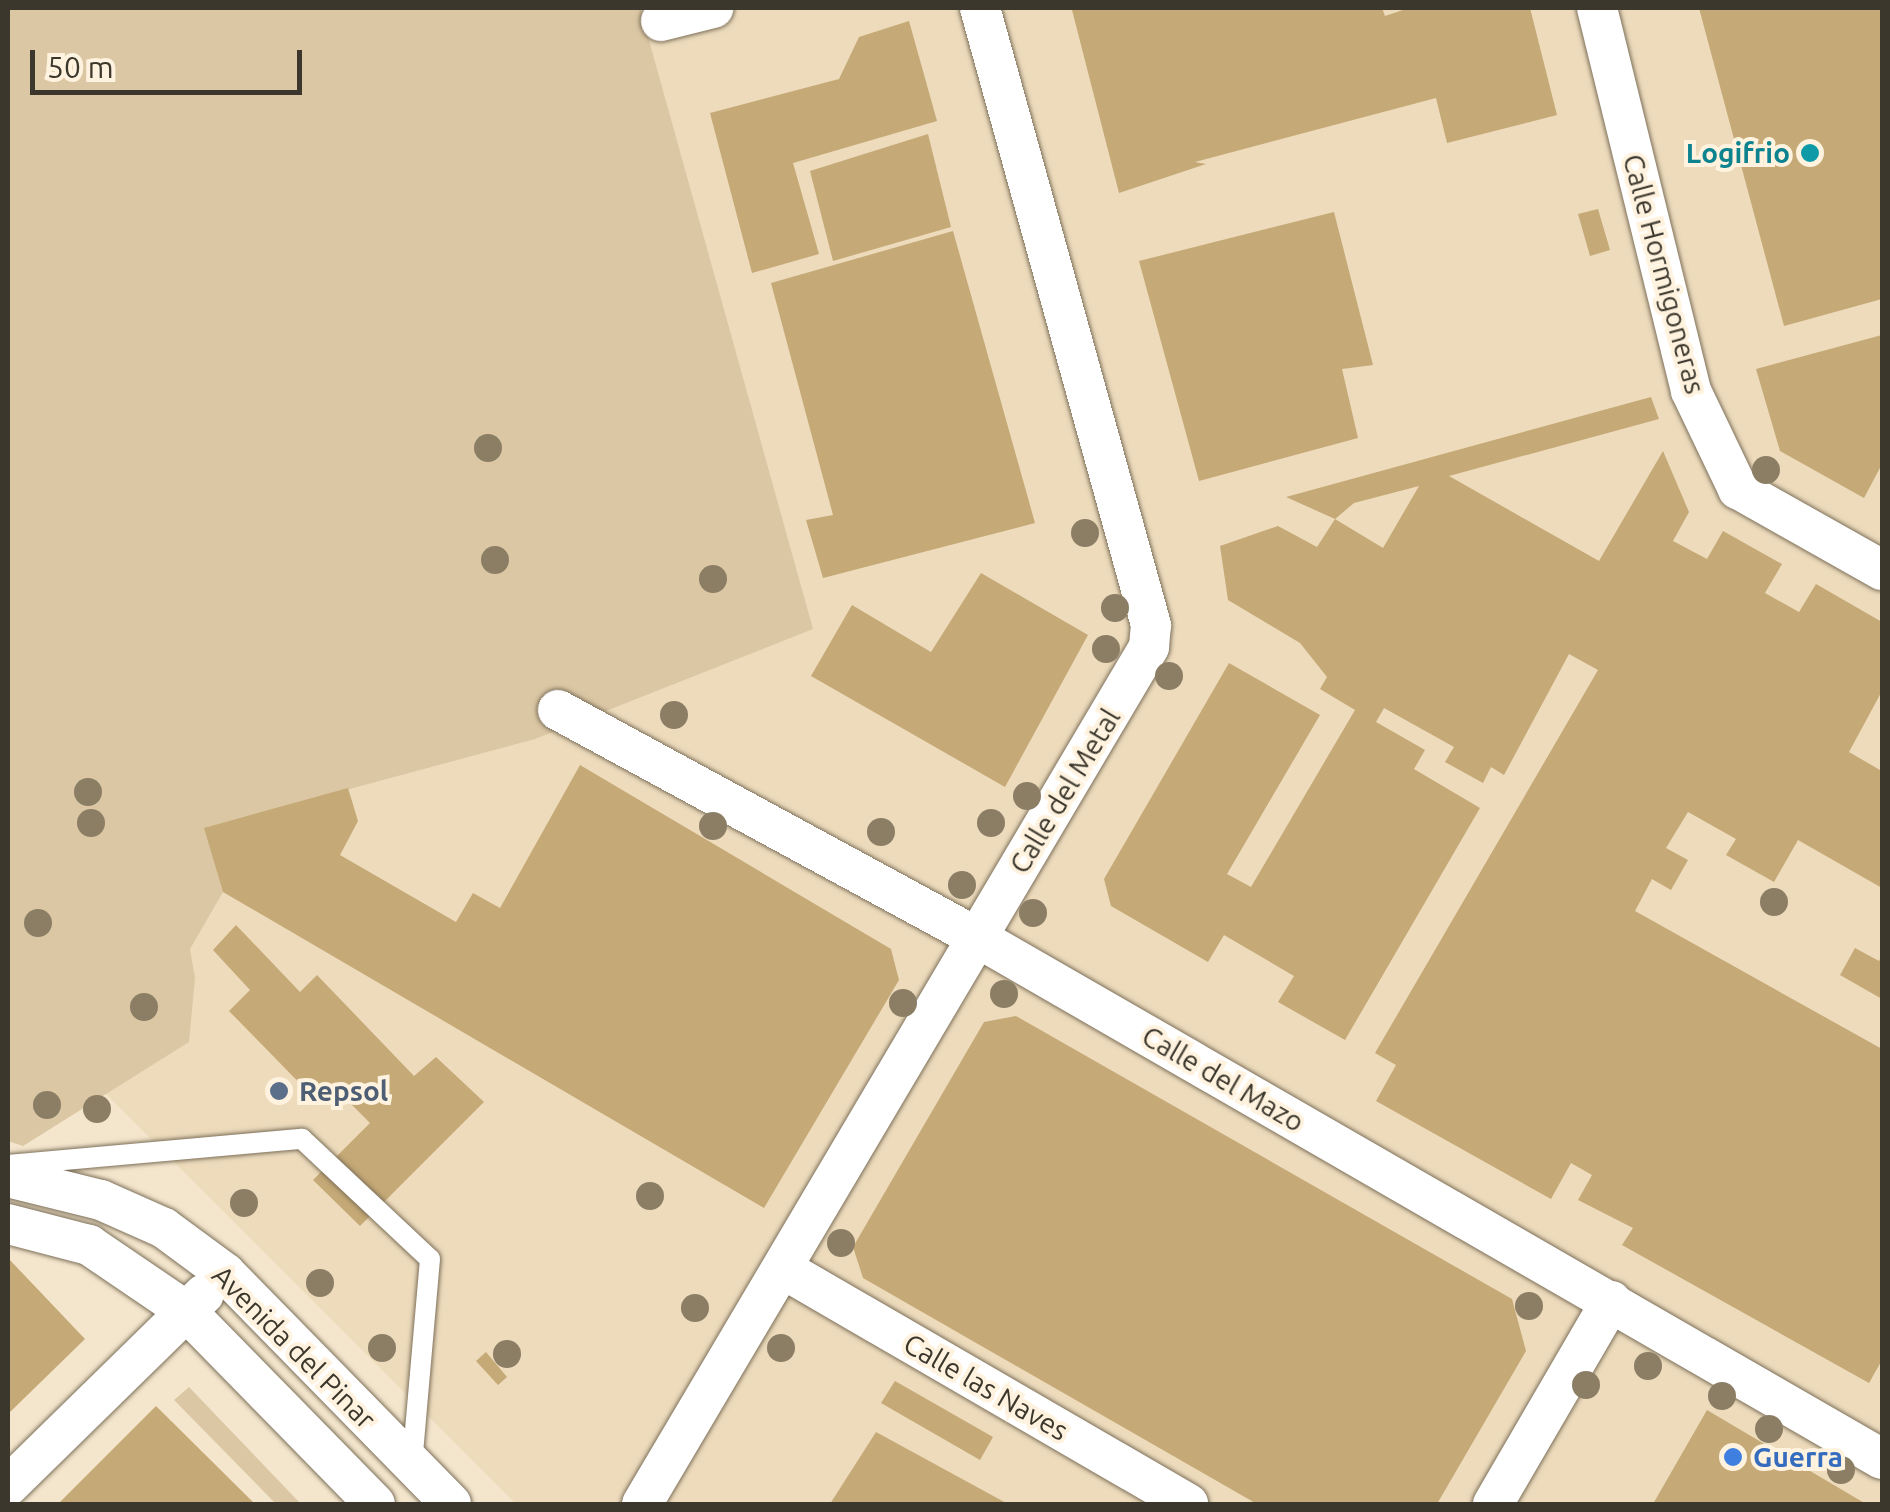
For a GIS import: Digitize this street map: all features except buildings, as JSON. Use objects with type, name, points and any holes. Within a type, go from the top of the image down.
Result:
[{"type":"street","points":[[661,21],[713,8]]},
{"type":"street","name":"Calle del Metal","points":[[642,1504],[785,1270],[1150,647],[1151,625],[980,8]]},
{"type":"street","name":"Calle Hormigoneras","points":[[1596,8],[1691,391],[1738,490],[1882,570]]},
{"type":"street","name":"Calle del Mazo","points":[[558,710],[978,938],[1882,1459]]},
{"type":"street","name":"Avenida del Pinar","points":[[8,1177],[101,1200],[164,1228],[224,1273],[450,1504]]},
{"type":"street","name":"Avenida del Pinar","points":[[8,1224],[90,1246],[186,1311],[375,1504]]},
{"type":"street","name":"Calle las Naves","points":[[785,1270],[1188,1504]]},
{"type":"street","points":[[8,1486],[224,1273]]},
{"type":"street","points":[[1493,1504],[1611,1302]]},
{"type":"lane","points":[[8,1165],[302,1140],[430,1259],[412,1465]]},
{"type":"shaded area","points":[[8,8],[1882,8],[1882,1504],[516,1504],[8,996]]},
{"type":"shaded area","points":[[8,8],[640,8],[813,629],[535,739],[205,828],[223,892],[190,949],[195,978],[189,1042],[23,1146],[8,1141]]},
{"type":"shaded area","points":[[189,1387],[301,1504],[276,1504],[174,1400]]},
{"type":"place","name":"Logifrio","points":[[1810,153]]},
{"type":"place","name":"Repsol","points":[[279,1091]]},
{"type":"place","name":"Guerra","points":[[1733,1457]]}]
